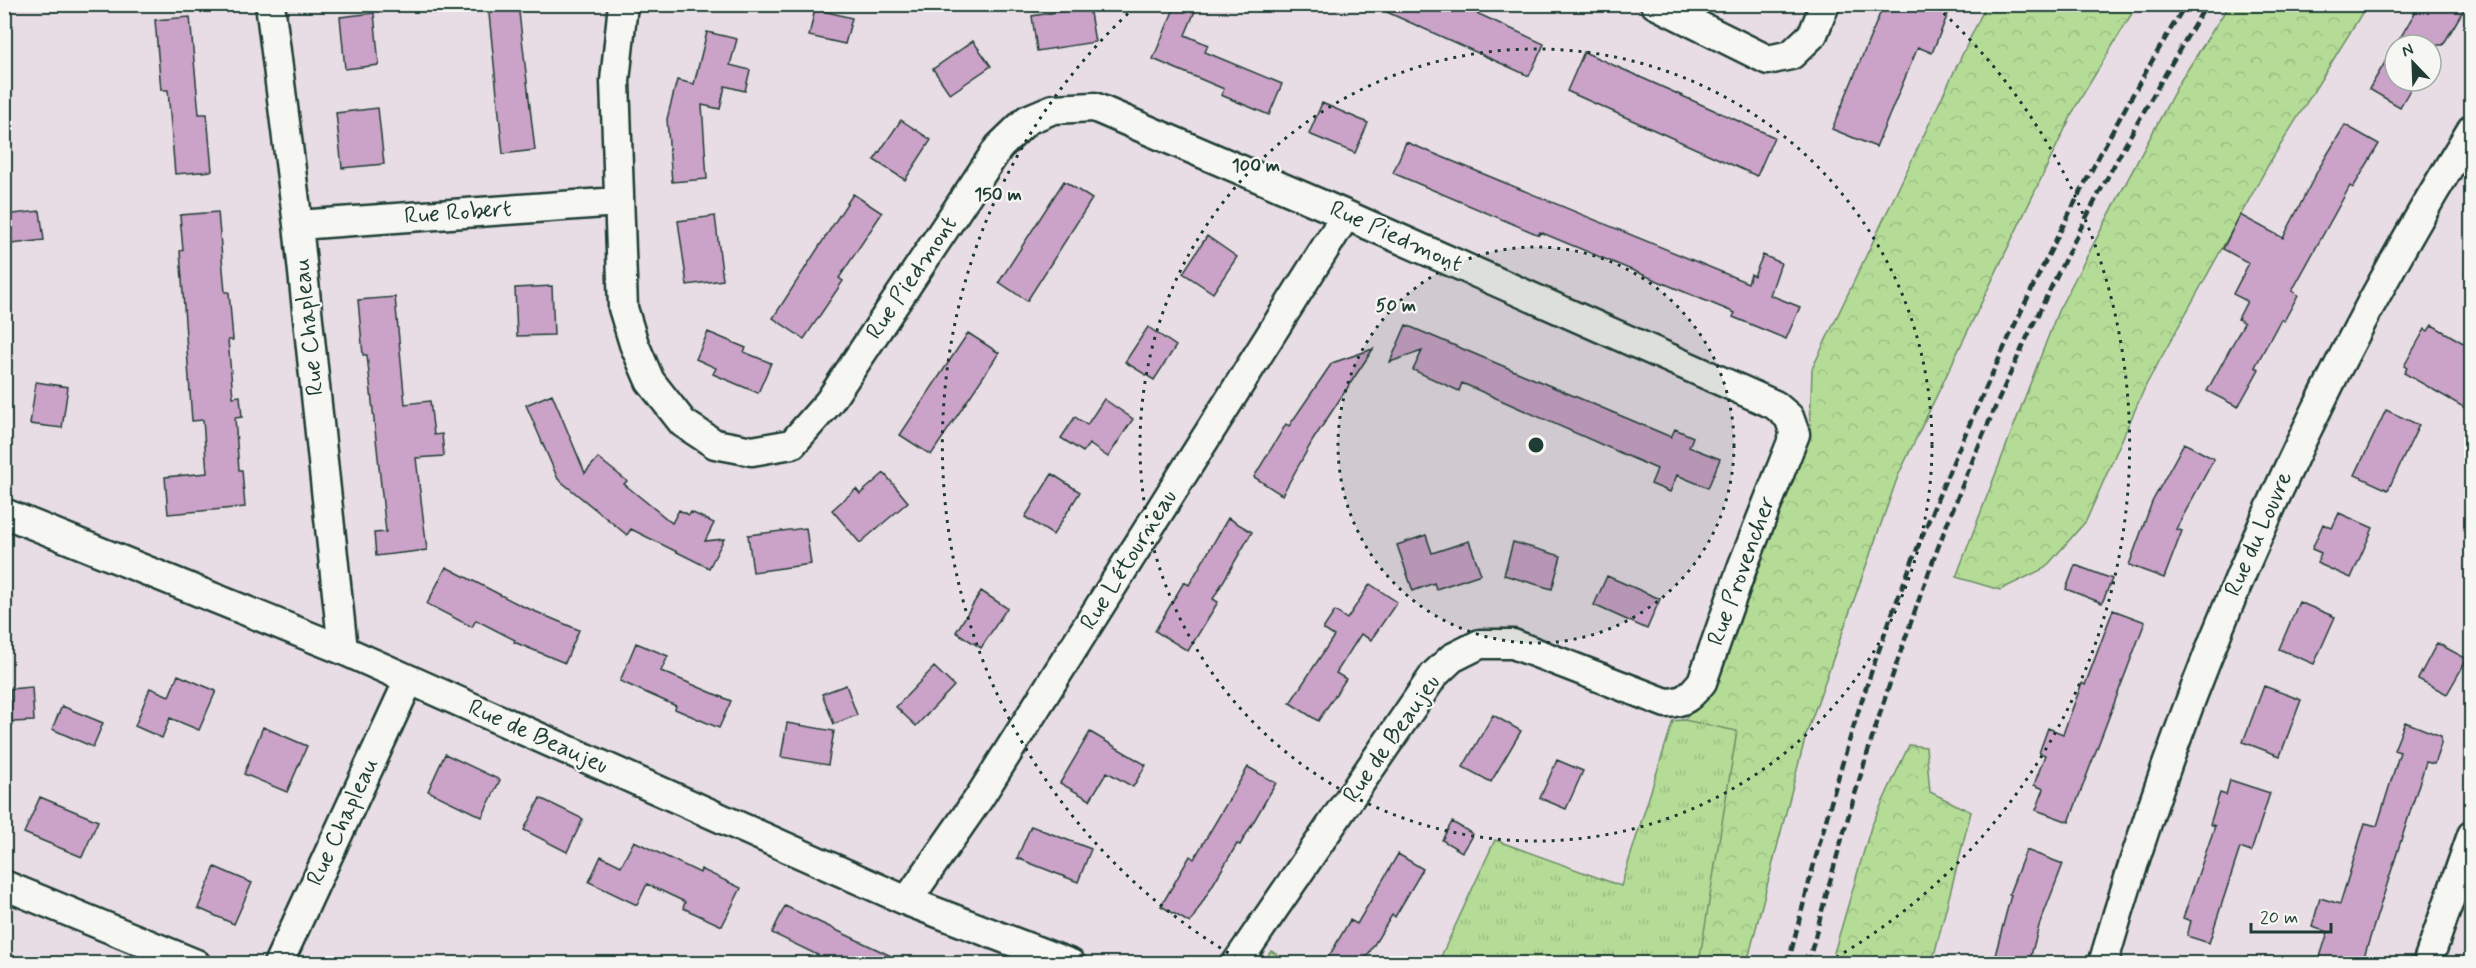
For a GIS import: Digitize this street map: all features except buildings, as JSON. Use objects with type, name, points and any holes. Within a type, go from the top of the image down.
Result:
[{"type":"street","name":"Rue Chapleau","points":[[270,4],[298,225],[343,650]]},
{"type":"street","name":"Rue Piedmont","points":[[623,4],[615,81],[623,308],[634,344],[650,381],[683,423],[715,444],[752,451],[792,444],[829,402],[999,147],[1027,120],[1053,109],[1094,107],[1346,215],[1775,405],[1789,417],[1795,434]]},
{"type":"street","points":[[1655,4],[1768,60],[1791,56],[1813,34],[1825,4]]},
{"type":"street","name":"Rue du Louvre","points":[[2103,963],[2165,767],[2233,592],[2287,469],[2345,351],[2428,200],[2472,129]]},
{"type":"street","name":"Rue Robert","points":[[298,225],[618,202]]},
{"type":"street","name":"Rue Létourneau","points":[[908,901],[980,798],[1346,215]]},
{"type":"street","name":"Rue Provencher","points":[[1682,702],[1701,682],[1743,565],[1795,434]]},
{"type":"street","name":"Rue de Beaujeu","points":[[4,513],[343,650],[908,901],[1071,963]]},
{"type":"street","name":"Rue de Beaujeu","points":[[1236,963],[1434,675],[1452,658],[1480,644],[1513,644],[1666,702],[1682,702]]},
{"type":"street","name":"Rue Chapleau","points":[[278,963],[409,680]]},
{"type":"street","points":[[2427,963],[2470,846]]},
{"type":"street","points":[[4,885],[196,963]]},
{"type":"green space","points":[[1986,5],[2137,5],[2076,106],[1898,476],[1806,735],[1747,963],[1602,964],[1673,721],[1684,720],[1715,689],[1810,430],[1812,369]]},
{"type":"green space","points":[[2229,5],[2367,5],[2270,162],[2146,385],[2086,521],[2045,568],[2000,590],[1956,577],[2058,311],[2179,83]]},
{"type":"green space","points":[[1684,720],[1737,731],[1699,963],[1438,963],[1495,840],[1621,886],[1673,721]]},
{"type":"green space","points":[[1909,745],[1926,747],[1930,792],[1971,812],[1932,963],[1831,963],[1871,827]]},
{"type":"green space","points":[[1271,951],[1291,963],[1263,963]]},
{"type":"railway","points":[[1788,964],[1822,834],[1860,706],[1885,632],[1928,522],[1974,414],[2047,257],[2128,104],[2186,4]]},
{"type":"railway","points":[[1808,964],[1845,829],[1886,696],[1945,529],[1976,451],[2010,374],[2083,223],[2164,76],[2207,4]]}]
